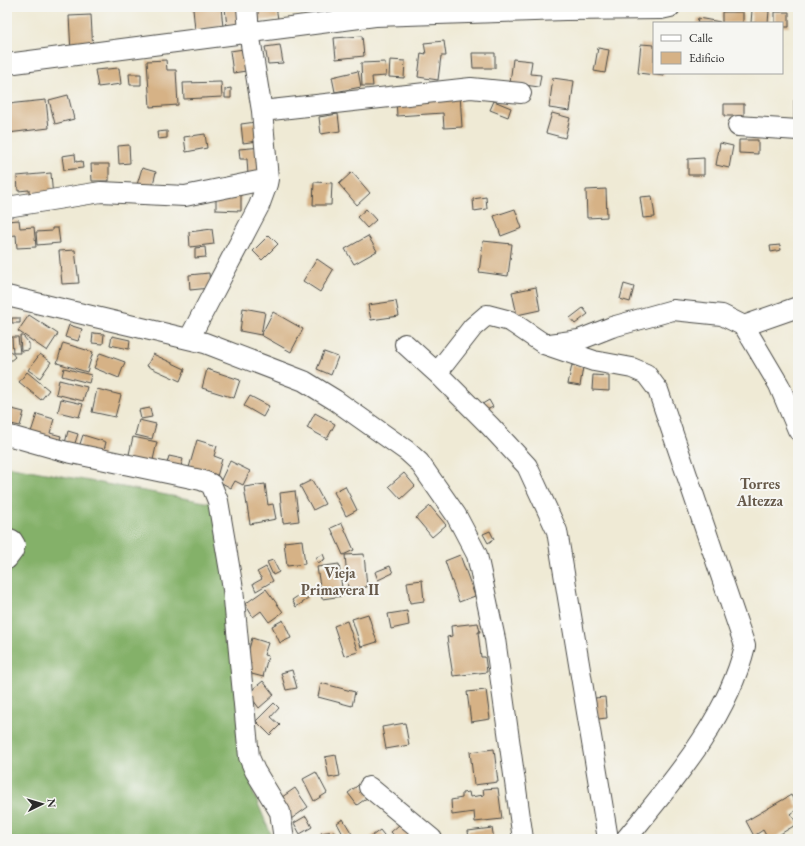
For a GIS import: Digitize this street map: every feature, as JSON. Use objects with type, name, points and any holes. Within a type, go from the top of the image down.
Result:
[{"type":"street","points":[[189,339],[259,206],[268,179],[262,110],[246,7]]},
{"type":"street","points":[[7,64],[376,16],[565,10],[661,9],[670,7]]},
{"type":"street","points":[[262,110],[471,88],[521,93]]},
{"type":"street","points":[[738,126],[798,130]]},
{"type":"street","points":[[7,207],[101,192],[185,196],[268,179]]},
{"type":"street","points":[[7,296],[205,343],[304,381],[335,400],[413,456],[419,462],[456,515],[477,555],[495,639],[523,839]]},
{"type":"street","points":[[744,326],[798,307]]},
{"type":"street","points":[[544,344],[578,340],[612,327],[673,310],[722,315],[744,326],[779,385],[798,430]]},
{"type":"street","points":[[437,373],[473,327],[487,316],[510,321],[544,344],[594,361],[632,368],[646,374],[658,390],[745,646],[740,667],[715,720],[673,781],[626,839]]},
{"type":"street","points":[[405,344],[437,373],[490,426],[527,466],[557,531],[608,839]]},
{"type":"street","points":[[7,435],[67,452],[202,480],[212,484],[218,501],[233,589],[249,757],[255,771],[280,812],[284,839]]},
{"type":"street","points":[[7,538],[12,540],[15,545],[13,551],[7,559]]},
{"type":"street","points":[[369,788],[432,839]]},
{"type":"green space","points":[[7,466],[216,504],[253,792],[273,839],[7,839]]},
{"type":"building","points":[[221,7],[223,27],[195,30],[193,9]]},
{"type":"building","points":[[240,7],[244,25],[227,27],[225,8]]},
{"type":"building","points":[[256,7],[276,7],[278,19],[257,21]]},
{"type":"building","points":[[752,10],[769,11],[768,22],[751,22]]},
{"type":"building","points":[[722,12],[743,12],[743,22],[722,22]]},
{"type":"building","points":[[775,12],[789,12],[789,27],[783,27],[783,22],[775,22]]},
{"type":"building","points":[[91,15],[93,51],[71,52],[69,16]]},
{"type":"building","points":[[698,18],[720,22],[697,22]]},
{"type":"building","points":[[362,36],[364,56],[336,59],[334,38]]},
{"type":"building","points":[[444,41],[446,56],[441,56],[438,80],[418,77],[421,53],[426,54],[424,43]]},
{"type":"building","points":[[641,44],[653,45],[653,74],[664,74],[664,76],[638,73]]},
{"type":"building","points":[[280,45],[283,63],[268,64],[265,47]]},
{"type":"building","points":[[598,48],[609,50],[605,73],[594,71]]},
{"type":"building","points":[[244,49],[246,71],[233,73],[230,51]]},
{"type":"building","points":[[472,53],[495,53],[495,68],[473,68]]},
{"type":"building","points":[[513,59],[532,61],[530,74],[541,75],[539,87],[510,83]]},
{"type":"building","points":[[166,60],[167,70],[176,70],[178,105],[150,107],[147,61]]},
{"type":"building","points":[[390,60],[405,61],[404,78],[389,77]]},
{"type":"building","points":[[385,62],[386,76],[372,77],[373,86],[362,86],[361,63]]},
{"type":"building","points":[[119,68],[121,84],[98,87],[95,70]]},
{"type":"building","points":[[358,71],[361,87],[335,92],[332,77]]},
{"type":"building","points":[[129,74],[141,74],[141,85],[130,85]]},
{"type":"building","points":[[553,78],[574,81],[570,111],[549,108]]},
{"type":"building","points":[[221,82],[222,97],[184,99],[183,83]]},
{"type":"building","points":[[231,88],[231,98],[225,98],[225,89]]},
{"type":"building","points":[[460,94],[462,127],[444,128],[443,113],[397,116],[396,99]]},
{"type":"building","points":[[68,95],[74,119],[55,124],[49,100]]},
{"type":"building","points":[[46,100],[49,128],[8,133],[7,104]]},
{"type":"building","points":[[794,100],[798,100],[798,124],[794,124]]},
{"type":"building","points":[[494,101],[511,108],[508,117],[490,110]]},
{"type":"building","points":[[724,104],[744,104],[744,116],[724,116]]},
{"type":"building","points":[[552,113],[570,118],[565,138],[546,133]]},
{"type":"building","points":[[338,114],[340,131],[321,134],[319,117]]},
{"type":"building","points":[[256,122],[258,141],[243,143],[241,124]]},
{"type":"building","points":[[167,131],[167,138],[158,139],[157,132]]},
{"type":"building","points":[[205,134],[207,148],[186,152],[184,137]]},
{"type":"building","points":[[739,140],[758,140],[758,154],[739,153]]},
{"type":"building","points":[[720,143],[733,146],[729,168],[716,165]]},
{"type":"building","points":[[129,145],[130,163],[119,164],[118,146]]},
{"type":"building","points":[[263,147],[265,174],[248,175],[247,159],[240,159],[239,149]]},
{"type":"building","points":[[75,154],[76,162],[82,161],[83,168],[64,170],[62,156]]},
{"type":"building","points":[[704,158],[704,175],[688,175],[688,159]]},
{"type":"building","points":[[91,164],[109,164],[109,181],[92,181]]},
{"type":"building","points":[[142,168],[156,172],[151,192],[136,188]]},
{"type":"building","points":[[352,172],[370,193],[357,205],[339,184]]},
{"type":"building","points":[[51,173],[53,199],[30,202],[29,190],[18,191],[17,176]]},
{"type":"building","points":[[314,182],[332,183],[331,205],[313,205]]},
{"type":"building","points":[[606,189],[607,217],[587,218],[586,190]]},
{"type":"building","points":[[216,193],[241,194],[241,211],[216,210]]},
{"type":"building","points":[[652,196],[655,217],[643,218],[640,197]]},
{"type":"building","points":[[486,197],[487,209],[474,211],[473,199]]},
{"type":"building","points":[[366,209],[376,220],[367,228],[357,217]]},
{"type":"building","points":[[515,209],[522,228],[501,236],[494,216]]},
{"type":"building","points":[[19,220],[20,228],[34,227],[36,247],[17,248],[16,235],[8,236],[7,221]]},
{"type":"building","points":[[52,228],[58,228],[60,243],[37,245],[36,232],[52,231]]},
{"type":"building","points":[[212,229],[214,244],[190,247],[189,232]]},
{"type":"building","points":[[269,235],[278,244],[262,260],[253,251]]},
{"type":"building","points":[[368,236],[377,251],[354,264],[345,249]]},
{"type":"building","points":[[483,241],[512,244],[508,276],[479,272]]},
{"type":"building","points":[[780,245],[781,250],[771,252],[770,246]]},
{"type":"building","points":[[205,247],[206,257],[195,258],[195,248]]},
{"type":"building","points":[[75,250],[79,283],[62,284],[59,251]]},
{"type":"building","points":[[317,259],[333,270],[320,292],[303,281]]},
{"type":"building","points":[[209,273],[210,288],[190,290],[189,275]]},
{"type":"building","points":[[624,284],[634,287],[630,302],[620,299]]},
{"type":"building","points":[[536,287],[540,310],[517,315],[512,292]]},
{"type":"building","points":[[396,301],[399,316],[371,320],[368,305]]},
{"type":"building","points":[[243,308],[265,312],[261,335],[240,331]]},
{"type":"building","points":[[583,308],[588,314],[575,324],[570,318]]},
{"type":"building","points":[[273,312],[303,329],[291,352],[261,335]]},
{"type":"building","points":[[29,315],[58,334],[47,351],[18,331]]},
{"type":"building","points":[[12,318],[20,318],[20,323],[12,323]]},
{"type":"building","points":[[69,325],[82,329],[78,341],[65,337]]},
{"type":"building","points":[[93,333],[104,334],[103,344],[92,343]]},
{"type":"building","points":[[20,336],[23,336],[29,343],[29,350],[21,351]]},
{"type":"building","points":[[112,336],[130,340],[129,349],[110,345]]},
{"type":"building","points":[[12,337],[18,337],[20,353],[13,353]]},
{"type":"building","points":[[63,343],[93,352],[87,372],[57,363]]},
{"type":"building","points":[[7,346],[15,357],[9,362],[7,359]]},
{"type":"building","points":[[324,352],[338,357],[331,375],[317,369]]},
{"type":"building","points":[[100,353],[125,362],[119,378],[94,368]]},
{"type":"building","points":[[40,354],[51,362],[40,378],[28,370]]},
{"type":"building","points":[[153,354],[185,369],[180,381],[147,366]]},
{"type":"building","points":[[572,365],[583,367],[580,386],[568,384]]},
{"type":"building","points":[[64,368],[91,375],[89,383],[62,376]]},
{"type":"building","points":[[207,369],[240,380],[234,398],[202,388]]},
{"type":"building","points":[[27,372],[49,390],[41,400],[19,382]]},
{"type":"building","points":[[593,375],[609,376],[609,391],[592,390]]},
{"type":"building","points":[[59,380],[87,387],[83,401],[56,394]]},
{"type":"building","points":[[97,389],[121,395],[115,417],[92,412]]},
{"type":"building","points":[[250,396],[269,406],[263,417],[244,406]]},
{"type":"building","points":[[61,399],[83,404],[79,417],[58,412]]},
{"type":"building","points":[[489,400],[493,407],[482,412],[479,406]]},
{"type":"building","points":[[8,408],[24,412],[20,426],[7,423]]},
{"type":"building","points":[[150,408],[152,417],[141,419],[139,410]]},
{"type":"building","points":[[315,413],[335,424],[327,439],[307,428]]},
{"type":"building","points":[[37,414],[54,419],[50,433],[61,436],[59,443],[29,438]]},
{"type":"building","points":[[139,420],[156,424],[152,439],[135,435]]},
{"type":"building","points":[[68,431],[78,434],[74,446],[65,443]]},
{"type":"building","points":[[83,435],[106,442],[102,458],[78,450]]},
{"type":"building","points":[[133,437],[157,442],[151,469],[127,463]]},
{"type":"building","points":[[197,440],[217,446],[214,456],[222,459],[216,480],[188,471]]},
{"type":"building","points":[[169,456],[183,459],[180,470],[166,467]]},
{"type":"building","points":[[230,461],[250,471],[243,485],[235,481],[231,488],[220,482]]},
{"type":"building","points":[[404,473],[415,486],[401,499],[389,486]]},
{"type":"building","points":[[312,480],[325,504],[313,510],[300,486]]},
{"type":"building","points":[[265,484],[268,505],[273,504],[276,519],[250,524],[244,487]]},
{"type":"building","points":[[345,486],[357,510],[346,516],[334,492]]},
{"type":"building","points":[[295,491],[299,521],[283,523],[280,493]]},
{"type":"building","points":[[430,506],[446,525],[432,537],[416,518]]},
{"type":"building","points":[[342,523],[354,550],[343,555],[331,528]]},
{"type":"building","points":[[490,531],[494,539],[488,543],[483,534]]},
{"type":"building","points":[[302,540],[305,564],[287,566],[284,542]]},
{"type":"building","points":[[323,554],[325,559],[318,563],[315,558]]},
{"type":"building","points":[[364,554],[367,587],[348,589],[345,555]]},
{"type":"building","points":[[460,555],[475,596],[459,602],[445,561]]},
{"type":"building","points":[[273,560],[279,572],[273,575],[267,562]]},
{"type":"building","points":[[339,564],[343,596],[322,599],[317,567]]},
{"type":"building","points":[[390,566],[393,573],[378,580],[375,572]]},
{"type":"building","points":[[266,567],[273,581],[256,591],[253,584],[262,579],[257,572]]},
{"type":"building","points":[[422,580],[424,601],[410,603],[407,582]]},
{"type":"building","points":[[266,589],[283,612],[269,622],[261,611],[253,617],[245,604]]},
{"type":"building","points":[[304,592],[308,599],[296,607],[292,600]]},
{"type":"building","points":[[407,611],[409,625],[391,629],[388,614]]},
{"type":"building","points":[[368,614],[377,642],[361,647],[352,619]]},
{"type":"building","points":[[283,620],[291,638],[280,643],[272,626]]},
{"type":"building","points":[[347,621],[358,652],[344,656],[334,626]]},
{"type":"building","points":[[478,623],[480,632],[478,632],[481,657],[485,657],[487,672],[453,676],[447,637],[452,636],[451,626]]},
{"type":"building","points":[[252,638],[268,643],[264,655],[268,656],[263,677],[248,673],[251,663],[246,661]]},
{"type":"building","points":[[292,670],[297,688],[286,690],[281,673]]},
{"type":"building","points":[[263,681],[274,695],[259,708],[248,693]]},
{"type":"building","points":[[321,683],[355,692],[352,706],[318,697]]},
{"type":"building","points":[[486,690],[490,719],[471,722],[467,692]]},
{"type":"building","points":[[605,697],[607,718],[598,719],[595,698]]},
{"type":"building","points":[[274,703],[279,708],[271,717],[280,725],[270,735],[256,721]]},
{"type":"building","points":[[405,723],[409,745],[386,749],[382,727]]},
{"type":"building","points":[[494,749],[498,782],[474,785],[470,752]]},
{"type":"building","points":[[336,755],[340,776],[329,778],[325,757]]},
{"type":"building","points":[[316,772],[327,793],[314,801],[303,779]]},
{"type":"building","points":[[361,783],[371,795],[357,805],[348,793]]},
{"type":"building","points":[[295,788],[308,807],[291,819],[278,800]]},
{"type":"building","points":[[498,788],[502,819],[475,822],[474,812],[452,815],[451,800],[462,798],[462,793],[469,792],[470,797],[484,795],[483,789]]},
{"type":"building","points":[[791,795],[798,808],[791,814],[797,824],[772,839],[768,839],[763,830],[754,836],[746,821]]},
{"type":"building","points":[[306,816],[312,827],[300,834],[294,823]]},
{"type":"building","points":[[407,818],[422,839],[397,839],[391,832]]},
{"type":"building","points":[[343,819],[352,834],[345,838],[337,823]]},
{"type":"building","points":[[492,828],[494,839],[469,839],[468,831]]},
{"type":"building","points":[[380,830],[387,839],[368,839]]},
{"type":"building","points":[[334,831],[336,839],[322,839],[321,833]]},
{"type":"district","name":"Torres Altezza","points":[[760,492]]},
{"type":"district","name":"Vieja Primavera II","points":[[340,582]]}]
